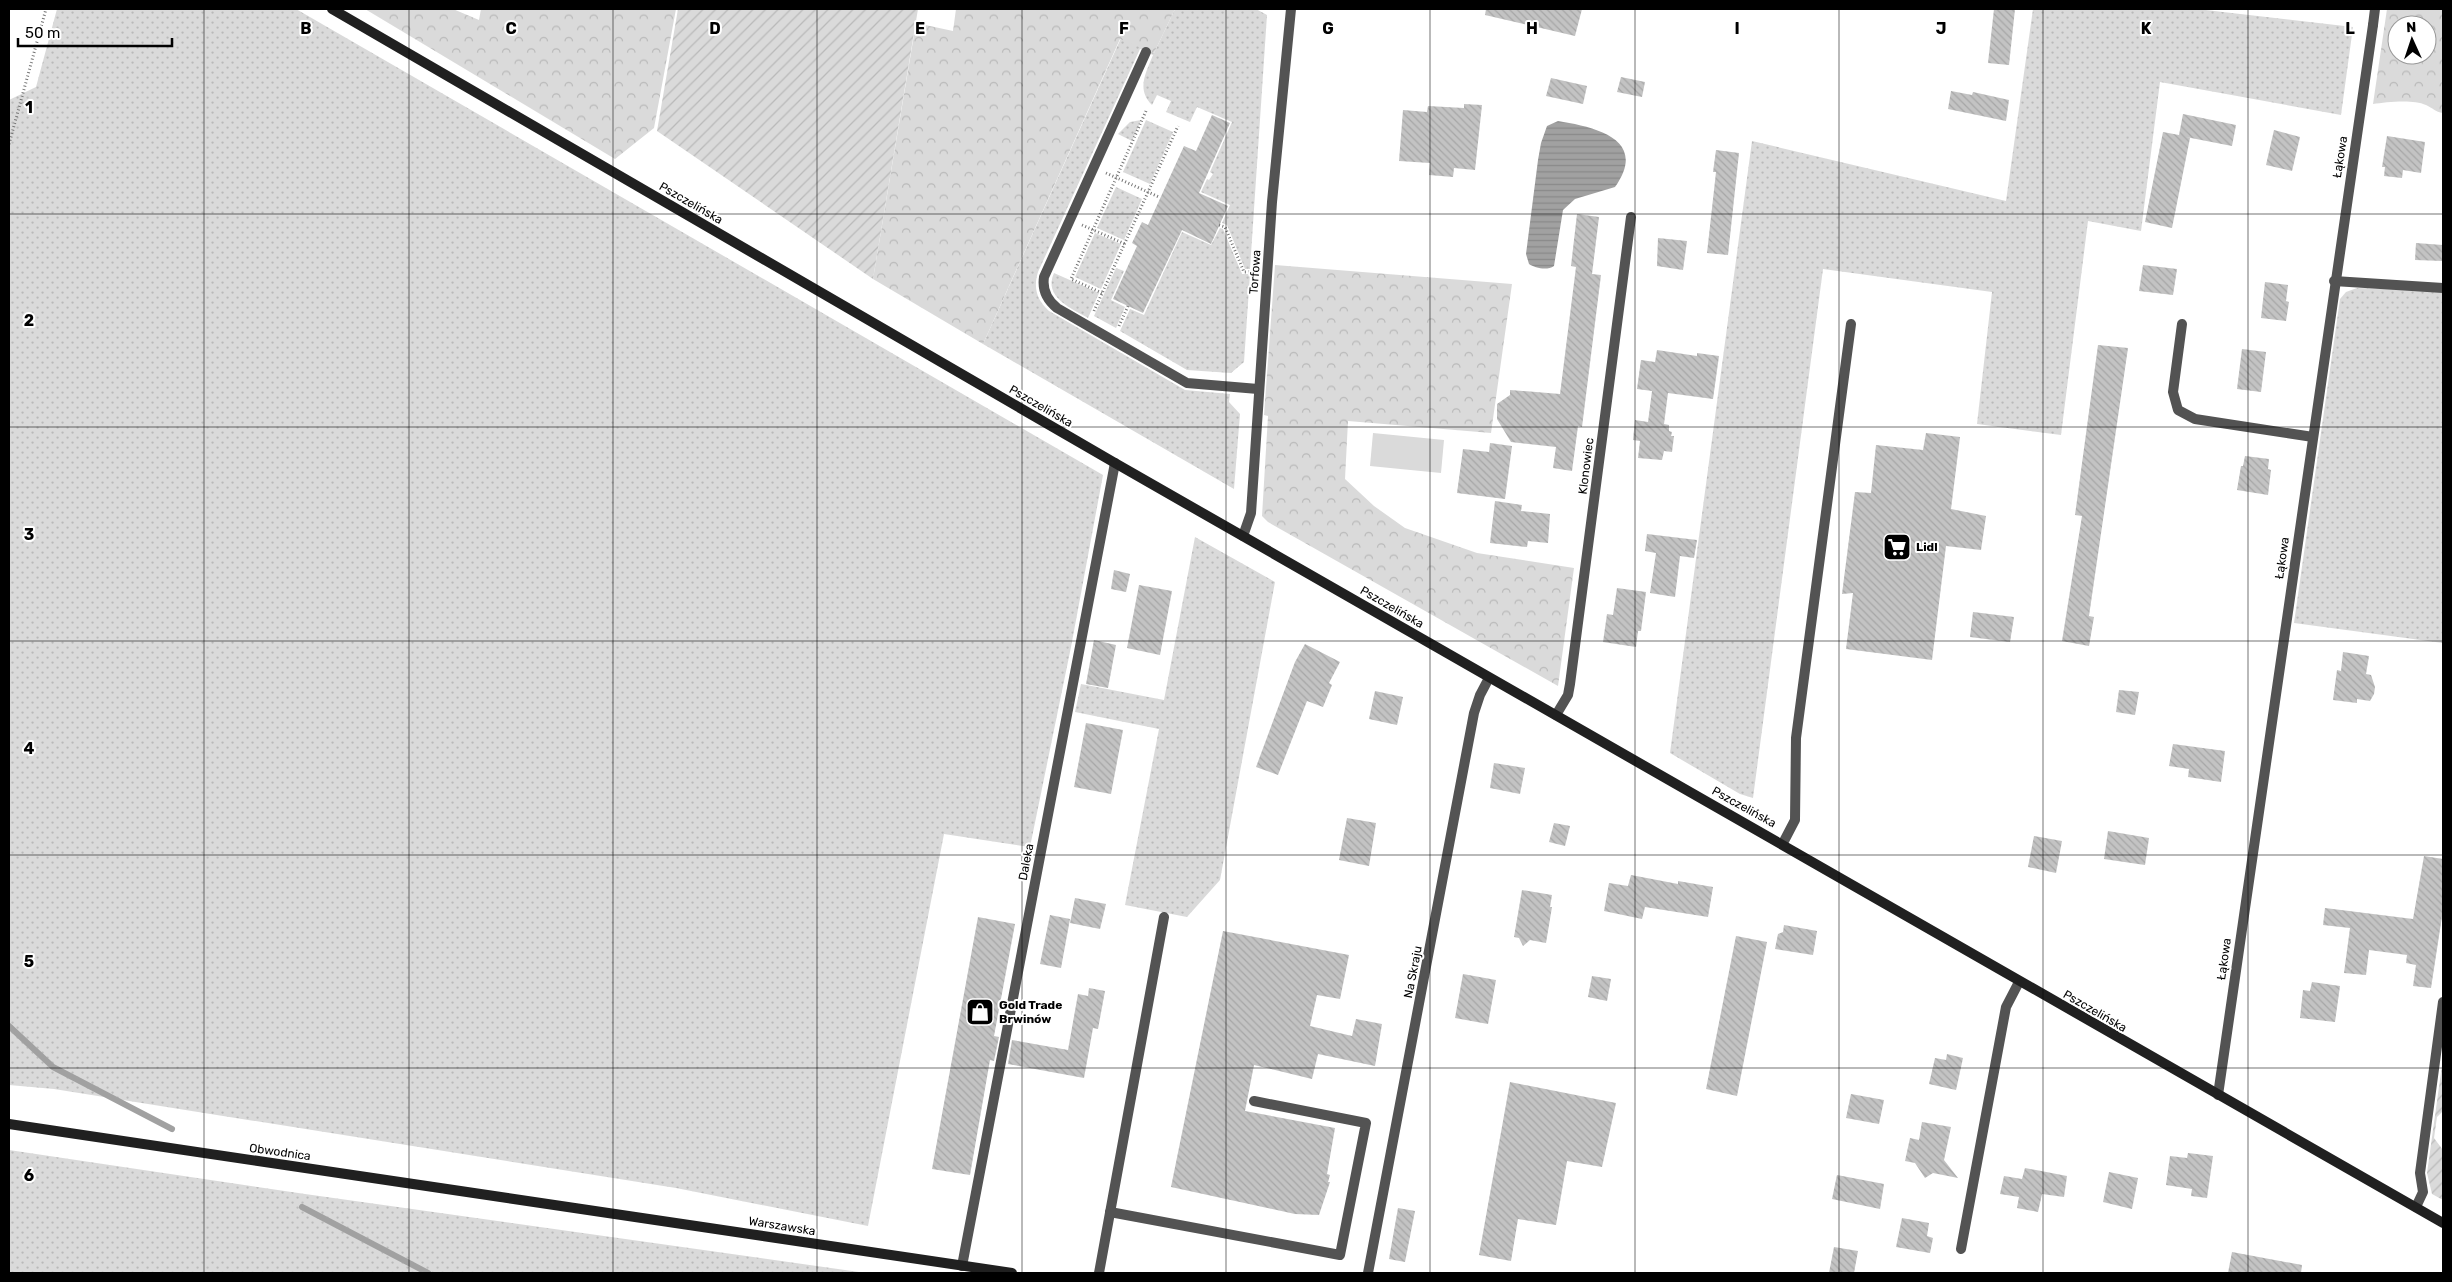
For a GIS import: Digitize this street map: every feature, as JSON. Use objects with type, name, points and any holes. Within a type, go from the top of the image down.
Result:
[{"type":"main road","name":"Pszczelińska","points":[[332,9],[1115,463],[1489,678],[1783,843],[2019,982],[2443,1223]]},
{"type":"main road","name":"Obwodnica","points":[[9,1124],[548,1204]]},
{"type":"main road","name":"Warszawska","points":[[548,1204],[1012,1273]]},
{"type":"street","name":"Torfowa","points":[[1243,536],[1251,513],[1258,389],[1280,110],[1291,9]]},
{"type":"street","name":"Łąkowa","points":[[2218,1095],[2334,281],[2375,9]]},
{"type":"street","points":[[1146,52],[1044,277],[1044,290],[1051,304],[1187,383],[1258,389]]},
{"type":"street","name":"Klonowiec","points":[[1556,716],[1568,695],[1570,684],[1631,217]]},
{"type":"street","points":[[2334,281],[2443,288]]},
{"type":"street","points":[[1783,843],[1795,820],[1796,738],[1851,324]]},
{"type":"street","points":[[2182,324],[2173,392],[2178,410],[2194,418],[2313,437]]},
{"type":"street","name":"Daleka","points":[[962,1266],[1115,463]]},
{"type":"street","name":"Na Skraju","points":[[1368,1273],[1474,713],[1480,695],[1489,678]]},
{"type":"street","points":[[1099,1273],[1164,917]]},
{"type":"street","points":[[1961,1249],[2006,1007],[2019,982]]},
{"type":"street","points":[[2416,1207],[2423,1194],[2420,1172],[2443,1002]]},
{"type":"street","points":[[1110,1212],[1340,1255],[1366,1123],[1254,1101]]},
{"type":"path","points":[[9,144],[46,9]]},
{"type":"path","points":[[1102,293],[1071,278],[1146,111]]},
{"type":"path","points":[[1091,318],[1178,126]]},
{"type":"path","points":[[1094,168],[1158,197]]},
{"type":"path","points":[[1070,219],[1125,244]]},
{"type":"path","points":[[1219,225],[1225,227],[1244,272],[1268,273]]},
{"type":"path","points":[[1117,332],[1128,306]]},
{"type":"green space","points":[[57,9],[296,9],[1103,475],[1071,647],[1030,847],[944,834],[868,1226],[676,1188],[54,1089],[9,1085],[9,100],[36,87]]},
{"type":"green space","points":[[365,9],[453,9],[479,20],[481,9],[676,9],[654,128],[615,159]]},
{"type":"green space","points":[[678,9],[918,9],[873,279],[657,131]]},
{"type":"green space","points":[[956,9],[1175,9],[1154,53],[1120,39],[983,344],[873,279],[916,23],[953,31]]},
{"type":"green space","points":[[1175,9],[1256,9],[1267,15],[1250,269],[1245,269],[1227,225],[1222,223],[1230,205],[1201,192],[1207,179],[1209,180],[1213,174],[1210,172],[1232,122],[1197,107],[1190,122],[1166,112],[1171,101],[1157,95],[1152,105],[1144,93],[1143,87],[1145,75],[1153,55],[1140,49],[1038,272],[1036,288],[1039,298],[1049,311],[1185,390],[1230,394],[1229,402],[1240,414],[1234,489],[983,344],[1121,38],[1154,53]]},
{"type":"green space","points":[[2033,9],[2197,9],[2353,27],[2341,115],[2160,82],[2141,231],[2088,221],[2061,435],[1977,424],[1992,292],[1823,269],[1753,798],[1740,794],[1670,753],[1752,141],[2006,201]]},
{"type":"green space","points":[[2387,9],[2443,9],[2443,113],[2421,103],[2385,102],[2373,104]]},
{"type":"green space","points":[[1141,120],[1132,141],[1118,134],[1130,122]]},
{"type":"green space","points":[[1146,120],[1173,132],[1150,184],[1123,172]]},
{"type":"green space","points":[[1116,187],[1142,199],[1124,240],[1097,228]]},
{"type":"green space","points":[[1220,228],[1223,229],[1242,274],[1250,274],[1244,362],[1231,373],[1187,370],[1120,331],[1130,309],[1144,315],[1182,232],[1211,245]]},
{"type":"green space","points":[[1095,233],[1121,244],[1101,289],[1075,277]]},
{"type":"green space","points":[[1275,265],[1512,284],[1491,433],[1348,421],[1345,479],[1374,506],[1405,528],[1477,553],[1574,568],[1558,686],[1268,522],[1262,516],[1268,416],[1264,415]]},
{"type":"green space","points":[[1116,268],[1124,271],[1111,300],[1125,307],[1116,328],[1094,316]]},
{"type":"green space","points":[[1054,273],[1099,293],[1088,318],[1067,306],[1055,295],[1052,289]]},
{"type":"green space","points":[[2357,288],[2443,290],[2443,643],[2294,623],[2340,299],[2346,292]]},
{"type":"green space","points":[[1373,433],[1444,440],[1441,473],[1370,466]]},
{"type":"green space","points":[[1195,537],[1275,582],[1220,880],[1187,917],[1125,905],[1159,729],[1075,712],[1081,684],[1164,700]]},
{"type":"green space","points":[[2443,1058],[2443,1111],[2437,1117],[2434,1138],[2443,1150],[2443,1200],[2432,1194],[2427,1173]]},
{"type":"green space","points":[[9,1150],[305,1194],[859,1272],[9,1273]]},
{"type":"shaded area","points":[[1558,121],[1587,127],[1613,138],[1622,147],[1626,157],[1624,171],[1615,187],[1575,199],[1563,210],[1554,266],[1541,268],[1529,264],[1526,254],[1541,143],[1547,126]]},
{"type":"building","points":[[1486,9],[1582,9],[1575,36],[1485,15]]},
{"type":"building","points":[[1994,9],[2015,9],[2009,65],[1988,63]]},
{"type":"building","points":[[1621,77],[1645,82],[1642,97],[1617,92]]},
{"type":"building","points":[[1551,78],[1587,86],[1583,104],[1546,96]]},
{"type":"building","points":[[1951,91],[1972,95],[1973,92],[2009,100],[2006,121],[1948,109]]},
{"type":"building","points":[[1464,104],[1482,105],[1475,170],[1454,168],[1453,177],[1429,175],[1430,163],[1399,161],[1403,110],[1427,112],[1428,106],[1464,108]]},
{"type":"building","points":[[2183,114],[2236,125],[2232,146],[2186,137],[2190,138],[2172,228],[2145,222],[2163,132],[2179,135]]},
{"type":"building","points":[[1212,115],[1230,123],[1199,193],[1228,206],[1211,244],[1182,230],[1143,313],[1113,299],[1137,246],[1132,243],[1142,222],[1148,225],[1184,146],[1196,151]]},
{"type":"building","points":[[2274,130],[2300,137],[2292,171],[2266,165]]},
{"type":"building","points":[[2387,136],[2425,142],[2421,173],[2403,170],[2402,178],[2384,176],[2385,167],[2382,167]]},
{"type":"building","points":[[1716,150],[1739,153],[1728,255],[1707,253],[1716,172],[1713,172]]},
{"type":"building","points":[[1577,214],[1599,217],[1592,274],[1601,275],[1582,427],[1578,426],[1572,471],[1553,468],[1556,447],[1511,442],[1497,419],[1497,404],[1510,395],[1510,390],[1560,394],[1576,267],[1571,266]]},
{"type":"building","points":[[1658,238],[1687,241],[1683,270],[1657,266]]},
{"type":"building","points":[[2416,243],[2443,245],[2443,261],[2415,260]]},
{"type":"building","points":[[2143,265],[2177,269],[2173,295],[2139,291]]},
{"type":"building","points":[[2265,282],[2288,285],[2286,301],[2289,302],[2286,321],[2261,318]]},
{"type":"building","points":[[2098,345],[2128,348],[2089,616],[2094,617],[2089,646],[2062,641],[2082,516],[2075,515]]},
{"type":"building","points":[[2242,349],[2266,352],[2261,392],[2237,389]]},
{"type":"building","points":[[1657,350],[1697,356],[1697,353],[1719,356],[1713,399],[1668,393],[1664,424],[1669,425],[1669,431],[1672,432],[1671,436],[1674,436],[1672,452],[1664,451],[1662,460],[1638,458],[1640,441],[1633,440],[1635,420],[1648,422],[1652,391],[1637,389],[1641,360],[1655,362]]},
{"type":"building","name":"Lidl","points":[[1926,433],[1960,437],[1951,509],[1986,516],[1981,550],[1946,546],[1932,660],[1846,649],[1853,593],[1842,594],[1855,492],[1871,493],[1876,445],[1923,450]]},
{"type":"building","points":[[1490,443],[1512,446],[1505,499],[1457,493],[1463,449],[1489,452]]},
{"type":"building","points":[[2245,456],[2269,459],[2268,469],[2271,470],[2268,495],[2237,490],[2241,466],[2243,466]]},
{"type":"building","points":[[1495,501],[1522,505],[1521,511],[1550,514],[1548,543],[1528,541],[1527,547],[1490,543]]},
{"type":"building","points":[[1647,534],[1697,540],[1694,558],[1680,556],[1675,597],[1650,593],[1656,553],[1645,551]]},
{"type":"building","points":[[1114,570],[1130,574],[1126,592],[1111,589]]},
{"type":"building","points":[[1139,585],[1172,591],[1160,655],[1127,648]]},
{"type":"building","points":[[1617,588],[1646,592],[1641,631],[1638,631],[1636,647],[1603,642],[1607,614],[1613,615]]},
{"type":"building","points":[[1973,612],[2014,617],[2010,642],[1970,637]]},
{"type":"building","points":[[1094,640],[1116,645],[1108,688],[1086,684]]},
{"type":"building","points":[[1305,644],[1340,662],[1329,683],[1332,685],[1323,707],[1307,701],[1278,775],[1256,767],[1295,662]]},
{"type":"building","points":[[2343,652],[2369,656],[2366,674],[2371,675],[2375,687],[2370,701],[2357,699],[2357,703],[2333,700],[2337,670],[2341,671]]},
{"type":"building","points":[[2119,690],[2139,692],[2135,715],[2116,712]]},
{"type":"building","points":[[1375,691],[1403,697],[1397,725],[1369,719]]},
{"type":"building","points":[[1086,723],[1123,730],[1111,794],[1074,787]]},
{"type":"building","points":[[2173,744],[2225,751],[2221,782],[2188,777],[2189,769],[2169,766]]},
{"type":"building","points":[[1494,763],[1525,768],[1520,794],[1490,788]]},
{"type":"building","points":[[1347,818],[1376,823],[1369,866],[1339,860]]},
{"type":"building","points":[[1554,823],[1570,826],[1565,846],[1549,842]]},
{"type":"building","points":[[2108,831],[2149,838],[2145,865],[2104,859]]},
{"type":"building","points":[[2034,836],[2062,841],[2056,873],[2028,867]]},
{"type":"building","points":[[2424,856],[2443,859],[2443,910],[2431,988],[2413,986],[2416,965],[2406,963],[2407,955],[2369,950],[2366,975],[2344,973],[2350,928],[2323,925],[2325,908],[2413,919]]},
{"type":"building","points":[[1631,875],[1678,884],[1678,881],[1713,887],[1708,917],[1645,907],[1642,919],[1604,911],[1609,883],[1628,886]]},
{"type":"building","points":[[1522,890],[1552,895],[1546,943],[1530,940],[1523,946],[1519,938],[1514,937]]},
{"type":"building","points":[[1075,898],[1106,904],[1100,929],[1070,923]]},
{"type":"building","points":[[1050,915],[1070,919],[1061,968],[1040,964]]},
{"type":"building","name":"Gold Trade Brwinów","points":[[978,917],[1015,924],[994,1036],[999,1037],[994,1061],[990,1060],[970,1175],[932,1169]]},
{"type":"building","points":[[1784,925],[1817,931],[1813,955],[1775,949],[1778,934],[1783,932]]},
{"type":"building","points":[[1223,931],[1349,955],[1340,999],[1317,995],[1310,1026],[1352,1036],[1356,1019],[1382,1024],[1375,1066],[1318,1054],[1312,1079],[1254,1065],[1245,1111],[1335,1128],[1327,1174],[1330,1175],[1328,1182],[1330,1182],[1319,1215],[1295,1214],[1171,1187]]},
{"type":"building","points":[[1736,936],[1767,942],[1737,1096],[1706,1089]]},
{"type":"building","points":[[1463,974],[1496,980],[1488,1024],[1455,1018]]},
{"type":"building","points":[[1592,976],[1611,979],[1607,1001],[1588,997]]},
{"type":"building","points":[[2312,982],[2340,986],[2335,1022],[2300,1018],[2303,990],[2310,991]]},
{"type":"building","points":[[1089,988],[1105,991],[1098,1029],[1093,1028],[1084,1078],[1008,1064],[1012,1040],[1068,1050],[1078,994],[1088,996]]},
{"type":"building","points":[[1947,1054],[1963,1058],[1956,1090],[1929,1084],[1935,1058],[1946,1060]]},
{"type":"building","points":[[1510,1082],[1616,1103],[1602,1167],[1567,1161],[1556,1225],[1518,1219],[1511,1261],[1479,1255]]},
{"type":"building","points":[[1851,1094],[1884,1100],[1879,1124],[1846,1118]]},
{"type":"building","points":[[1922,1122],[1951,1127],[1944,1160],[1958,1178],[1933,1173],[1925,1178],[1915,1163],[1905,1161],[1910,1138],[1919,1140]]},
{"type":"building","points":[[2188,1153],[2213,1156],[2207,1198],[2191,1196],[2192,1189],[2166,1185],[2170,1156],[2187,1158]]},
{"type":"building","points":[[2025,1168],[2067,1176],[2064,1197],[2042,1194],[2038,1212],[2017,1208],[2019,1197],[2000,1194],[2004,1176],[2022,1179]]},
{"type":"building","points":[[2109,1172],[2138,1178],[2132,1209],[2103,1202]]},
{"type":"building","points":[[1837,1175],[1884,1184],[1880,1209],[1832,1199]]},
{"type":"building","points":[[1398,1208],[1415,1211],[1405,1262],[1389,1259]]},
{"type":"building","points":[[1902,1218],[1929,1223],[1927,1236],[1933,1238],[1930,1253],[1896,1247]]},
{"type":"building","points":[[1834,1247],[1858,1251],[1854,1273],[1829,1273]]},
{"type":"building","points":[[2232,1252],[2302,1265],[2301,1273],[2228,1273]]},
{"type":"waterway","points":[[9,1026],[53,1067],[172,1129]]},
{"type":"waterway","points":[[302,1207],[428,1273]]},
{"type":"place","name":"Lidl","points":[[1897,547]]},
{"type":"place","name":"Gold Trade Brwinów","points":[[980,1012]]}]
